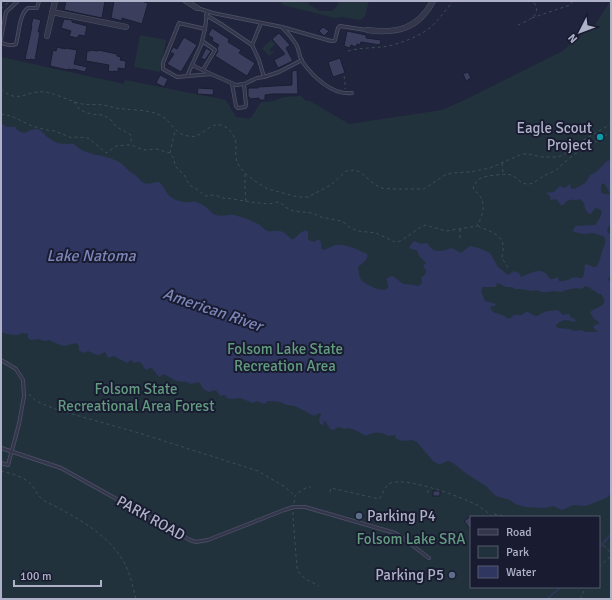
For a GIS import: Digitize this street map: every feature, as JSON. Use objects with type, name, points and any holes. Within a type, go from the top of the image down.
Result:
[{"type":"street","points":[[47,36],[55,1]]},
{"type":"street","points":[[186,1],[197,8]]},
{"type":"street","points":[[367,30],[385,32],[402,29],[409,26],[423,16],[433,1]]},
{"type":"street","points":[[52,12],[126,27]]},
{"type":"lane","points":[[18,1],[6,12],[1,41],[2,43],[13,45],[16,44],[24,12],[26,9],[37,8],[39,1]]},
{"type":"lane","points":[[197,8],[207,12],[282,27],[331,41],[335,40],[338,28],[340,26],[367,30]]},
{"type":"lane","points":[[187,76],[202,41],[207,12]]},
{"type":"lane","points":[[206,15],[252,45],[259,60],[264,77]]},
{"type":"lane","points":[[205,29],[179,23],[162,68],[176,76],[211,74]]},
{"type":"lane","points":[[252,45],[261,23]]},
{"type":"lane","points":[[282,27],[296,44],[302,60],[324,84],[332,90],[341,93],[352,93]]},
{"type":"lane","points":[[202,41],[215,50],[203,70]]},
{"type":"lane","points":[[192,65],[236,85],[244,84],[257,78],[279,72],[302,60]]},
{"type":"lane","points":[[232,84],[236,106],[238,108],[245,107],[246,105],[244,84]]},
{"type":"lane","points":[[1,360],[16,369],[23,380],[24,388],[19,424],[8,465],[1,463]]},
{"type":"lane","name":"PARK ROAD","points":[[1,448],[61,468],[196,542],[208,540],[294,507],[305,507],[395,533],[429,558]]},
{"type":"path","points":[[1,9],[12,1]]},
{"type":"path","points":[[348,51],[390,45],[409,39],[431,27],[453,1]]},
{"type":"path","points":[[532,1],[537,10],[532,18]]},
{"type":"path","points":[[518,25],[532,18],[570,5],[573,1]]},
{"type":"path","points":[[344,76],[345,94]]},
{"type":"path","points":[[1,89],[8,94],[19,97],[44,92],[88,105],[102,105],[156,113],[164,117],[176,130],[182,134],[192,137],[200,135],[212,126],[220,125],[232,133],[236,140],[237,163],[245,173],[268,189],[305,198],[312,196],[331,185],[350,170],[360,172],[374,184],[382,188],[424,189],[445,175],[490,168],[525,154],[542,158],[555,158],[565,154],[580,142],[611,124]]},
{"type":"path","points":[[74,102],[80,110],[91,114],[103,115],[110,119],[117,127],[132,135],[131,145]]},
{"type":"path","points":[[1,114],[11,116],[32,126],[52,130],[72,138],[88,138],[106,153],[116,146],[131,145],[144,150],[156,149],[170,153],[174,160],[175,166],[185,176],[191,186],[205,196],[215,195],[221,198],[233,198],[269,204],[277,202],[293,211],[312,213],[321,217],[340,221],[354,229],[363,232],[376,233],[395,242],[402,240],[425,225],[446,231],[477,226],[497,235],[501,240],[504,246],[502,258],[509,269]]},
{"type":"path","points":[[170,153],[176,130]]},
{"type":"path","points":[[477,226],[482,217],[483,208],[480,196],[473,188],[481,178],[497,176],[503,173],[510,174],[523,183],[534,183],[611,132]]},
{"type":"path","points":[[502,163],[503,173]]},
{"type":"path","points":[[245,173],[246,201]]},
{"type":"path","points":[[460,229],[460,240]]},
{"type":"path","points":[[24,388],[35,400],[58,410],[139,433],[258,471],[285,487],[295,496]]},
{"type":"path","points":[[1,471],[28,481],[33,486],[38,496],[43,500],[90,526],[102,536],[115,549],[126,565],[136,599]]},
{"type":"path","points":[[330,492],[331,488],[377,499],[381,497],[387,484],[392,482],[403,482],[439,490],[478,505],[492,516]]},
{"type":"path","points":[[311,487],[307,487],[295,496],[293,517],[297,568],[304,578],[319,586]]},
{"type":"path","points":[[428,487],[428,493]]},
{"type":"path","points":[[494,514],[503,516]]},
{"type":"path","points":[[600,542],[611,553]]},
{"type":"path","points":[[600,566],[611,556]]},
{"type":"path","points":[[580,599],[586,588]]},
{"type":"green space","points":[[280,1],[309,1],[308,4],[320,11],[332,11],[337,6],[339,1],[369,1],[365,16],[359,20],[343,17],[335,18],[283,5]]},
{"type":"green space","name":"Folsom Lake State Recreation Area","points":[[611,1],[611,599],[1,599],[1,57],[124,84],[125,80],[226,100],[236,117],[250,119],[261,102],[269,102],[285,97],[301,96],[306,101],[310,101],[349,124],[442,110],[561,52],[597,22]]},
{"type":"green space","points":[[140,35],[166,40],[160,72],[134,67]]},
{"type":"green space","points":[[271,40],[275,44],[269,50],[271,52],[274,50],[274,52],[269,56],[262,48]]},
{"type":"water","name":"Lake Natoma","points":[[1,123],[7,127],[15,127],[24,133],[37,129],[42,131],[48,138],[55,142],[62,144],[74,144],[83,151],[117,161],[144,183],[148,184],[159,182],[172,198],[183,202],[198,203],[205,206],[216,215],[234,215],[260,225],[267,231],[283,232],[291,239],[294,239],[306,230],[308,232],[309,240],[314,242],[319,240],[321,242],[322,249],[324,250],[339,245],[347,246],[367,254],[365,261],[358,267],[361,280],[370,286],[382,290],[386,290],[388,288],[386,279],[392,276],[404,284],[418,286],[422,282],[421,277],[424,276],[426,272],[423,266],[426,263],[419,256],[416,250],[409,248],[414,241],[421,244],[427,243],[436,251],[452,248],[461,253],[470,246],[479,248],[490,253],[498,267],[508,275],[514,271],[519,273],[521,277],[540,271],[544,272],[550,279],[557,277],[559,281],[582,278],[584,275],[585,264],[594,267],[597,266],[605,244],[605,238],[593,233],[584,234],[574,232],[573,230],[576,226],[595,225],[602,212],[595,208],[591,214],[588,213],[584,203],[580,199],[570,200],[561,205],[556,199],[551,200],[551,197],[546,193],[554,192],[560,186],[565,188],[570,184],[572,189],[581,186],[590,175],[596,172],[607,161],[611,160],[611,223],[607,230],[609,234],[611,233],[611,274],[608,279],[611,284],[611,494],[606,498],[586,506],[573,505],[562,510],[553,506],[544,508],[526,507],[515,504],[510,500],[496,496],[486,486],[453,463],[448,461],[438,464],[433,461],[417,442],[412,440],[402,441],[395,438],[395,435],[388,436],[379,433],[366,436],[349,428],[345,429],[338,427],[334,430],[330,429],[325,421],[323,425],[320,424],[320,413],[314,416],[295,406],[280,402],[268,401],[264,404],[257,401],[253,403],[240,398],[229,399],[224,395],[220,396],[215,390],[210,392],[206,391],[199,382],[191,384],[176,381],[164,374],[159,377],[152,368],[146,370],[140,362],[134,363],[131,360],[127,363],[114,356],[108,358],[105,352],[98,355],[88,351],[84,353],[79,351],[79,346],[76,343],[64,346],[49,340],[31,340],[28,338],[28,334],[24,333],[16,335],[1,332]],"holes":[[[603,183],[610,193],[609,194],[603,194],[601,192],[601,186]],[[497,283],[515,289],[531,291],[537,290],[542,292],[561,292],[576,288],[582,289],[585,286],[601,294],[604,301],[602,306],[590,312],[594,319],[599,322],[599,324],[593,327],[598,332],[586,332],[581,330],[574,331],[558,328],[556,325],[563,321],[567,320],[574,322],[576,320],[570,317],[569,314],[563,315],[558,310],[547,311],[537,316],[526,312],[522,315],[514,315],[509,319],[493,312],[490,308],[496,304],[485,301],[481,291],[483,287],[496,287]]]},
{"type":"building","points":[[66,1],[105,1],[102,18],[64,10]]},
{"type":"building","points":[[114,1],[144,1],[148,3],[142,24],[122,18],[122,21],[111,18]]},
{"type":"building","points":[[33,18],[41,20],[35,60],[30,60],[25,59]]},
{"type":"building","points":[[64,19],[72,20],[72,22],[87,26],[85,36],[79,35],[77,38],[69,36],[71,31],[61,28]]},
{"type":"building","points":[[323,27],[329,31],[324,36],[319,31]]},
{"type":"building","points":[[212,28],[229,39],[228,42],[241,50],[239,53],[255,63],[247,76],[215,56],[219,45],[212,41],[213,38],[208,35]]},
{"type":"building","points":[[347,31],[366,35],[366,38],[381,40],[380,45],[361,42],[360,45],[357,44],[356,47],[351,45],[350,48],[344,46]]},
{"type":"building","points":[[279,33],[290,45],[286,48],[293,61],[278,68],[274,60],[285,54],[272,39]]},
{"type":"building","points":[[184,37],[197,45],[181,72],[167,64],[174,54],[170,52],[173,47],[177,49]]},
{"type":"building","points":[[57,47],[77,50],[74,64],[87,67],[85,72],[50,66],[53,50],[56,51]]},
{"type":"building","points":[[206,48],[211,51],[205,60],[201,58]]},
{"type":"building","points":[[90,50],[117,54],[117,56],[121,57],[120,60],[126,61],[125,69],[118,68],[118,72],[108,71],[109,65],[86,61],[87,51]]},
{"type":"building","points":[[340,58],[345,73],[333,77],[328,62]]},
{"type":"building","points":[[297,70],[298,94],[265,95],[265,100],[259,100],[259,98],[250,99],[248,97],[248,88],[292,85],[292,71]]},
{"type":"building","points":[[468,72],[471,78],[466,81],[463,74]]},
{"type":"building","points":[[160,75],[168,79],[164,87],[156,83]]},
{"type":"building","points":[[198,88],[214,89],[213,95],[197,94]]},
{"type":"building","points":[[433,491],[440,491],[440,496],[433,496]]},
{"type":"building","points":[[470,517],[470,529],[464,521]]},
{"type":"waterway","points":[[600,547],[611,534]]},
{"type":"waterway","points":[[547,599],[560,588]]},
{"type":"place","name":"Eagle Scout Project","points":[[600,137]]},
{"type":"place","name":"Parking P4","points":[[359,516]]},
{"type":"place","name":"Parking P5","points":[[452,575]]},
{"type":"water label","name":"American River","points":[[213,309]]},
{"type":"park label","name":"Folsom State Recreational Area Forest","points":[[136,398]]},
{"type":"park label","name":"Folsom Lake SRA","points":[[411,539]]}]
